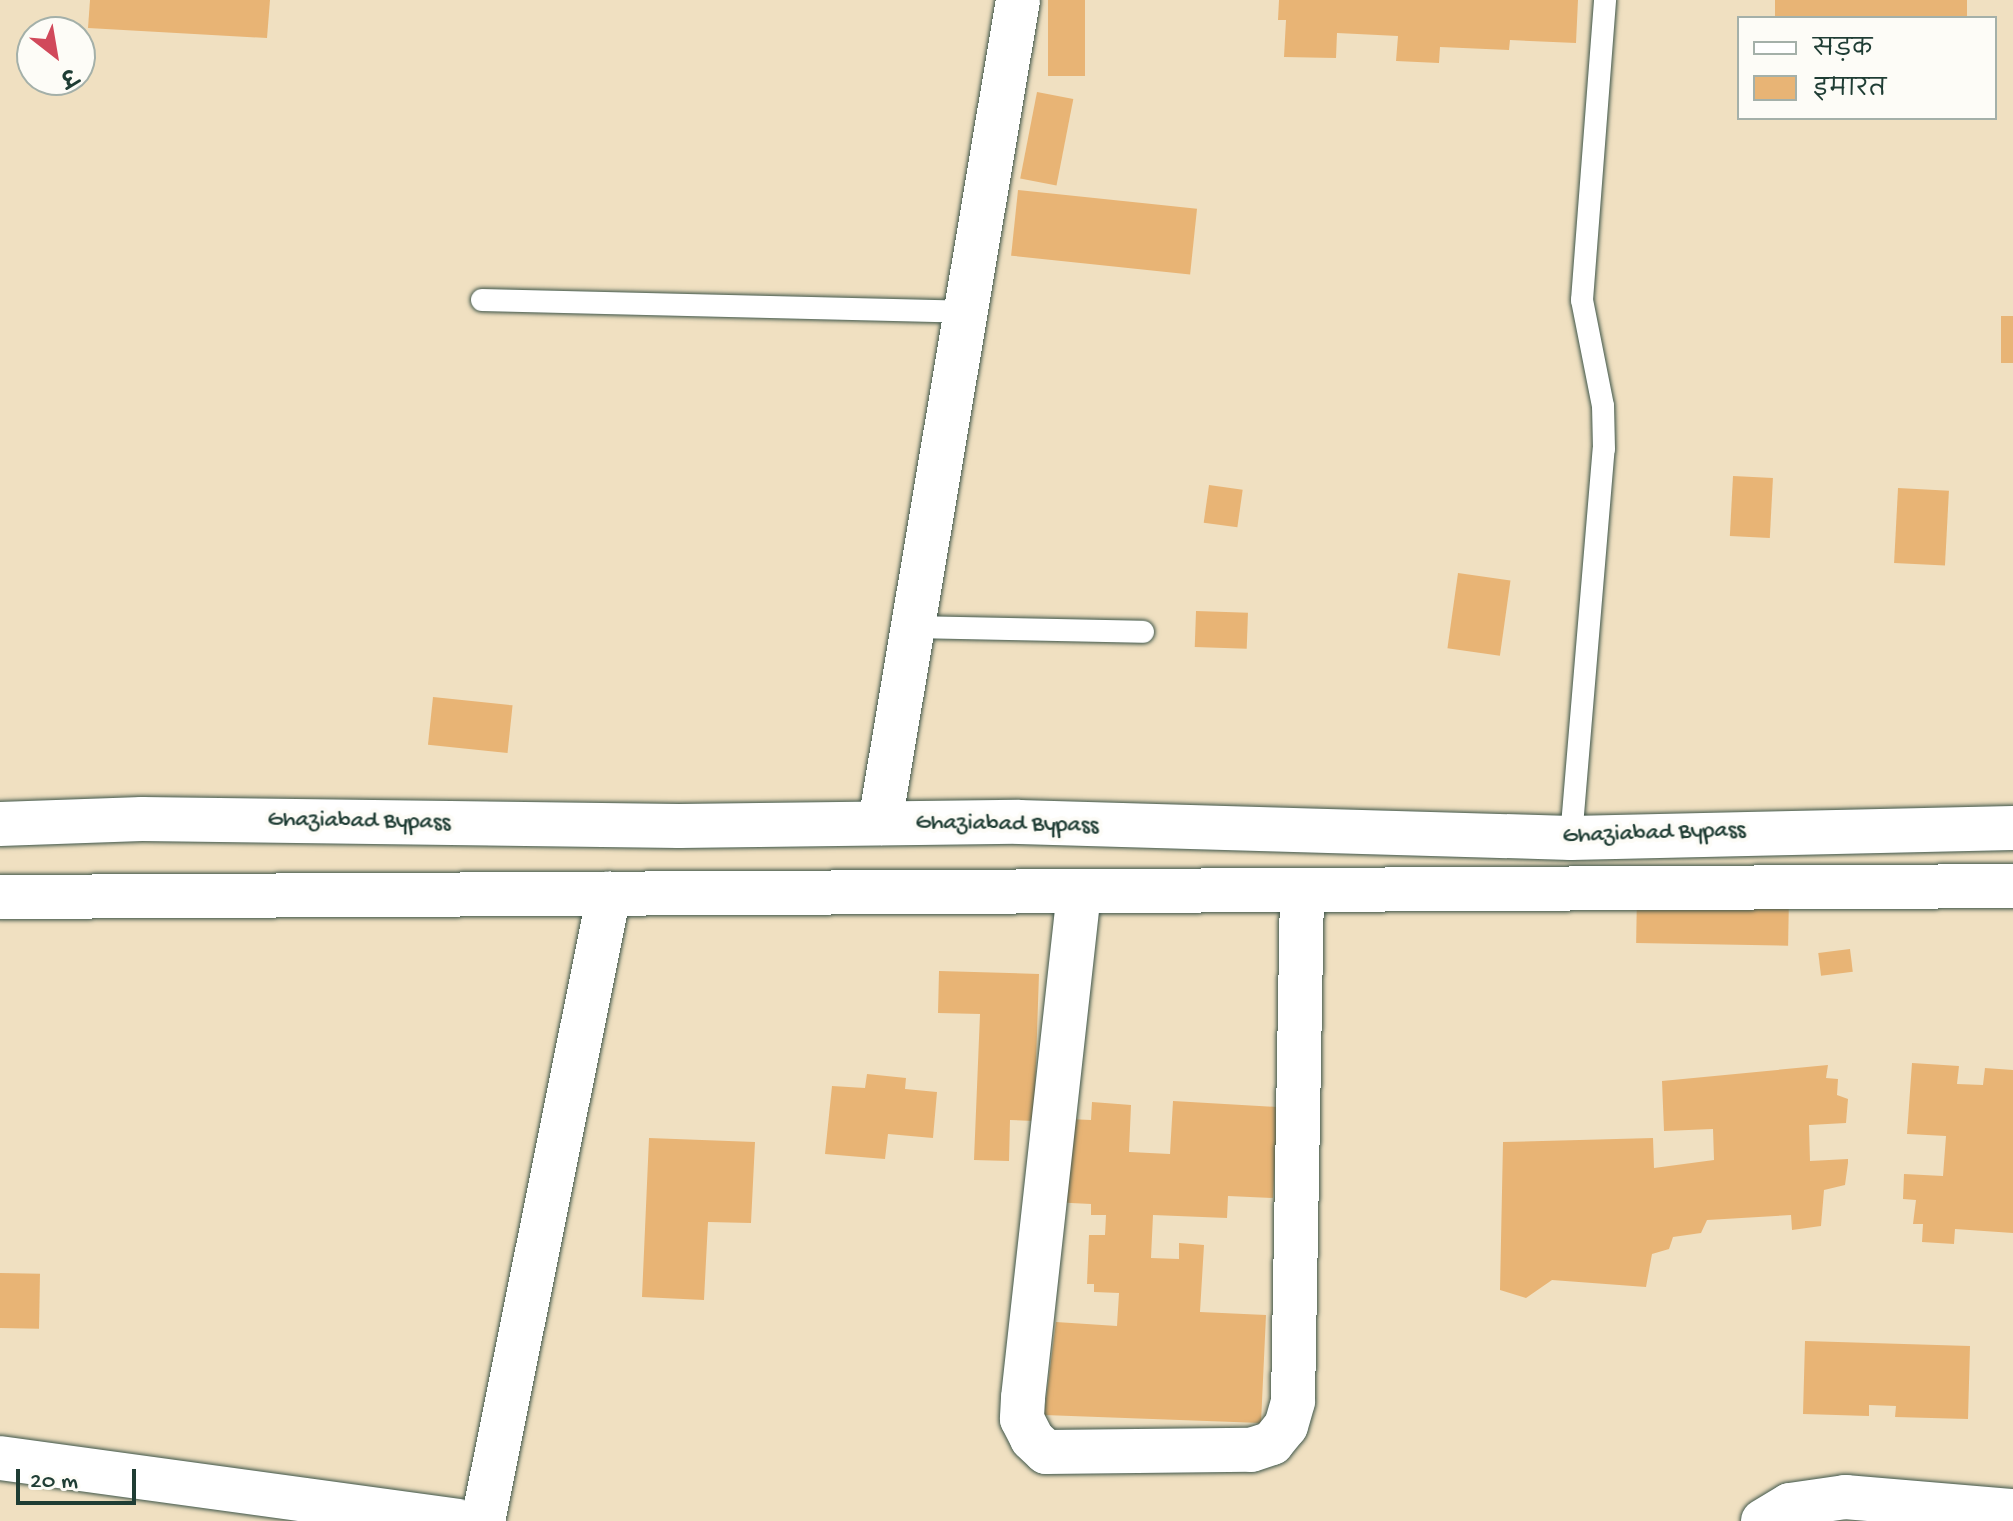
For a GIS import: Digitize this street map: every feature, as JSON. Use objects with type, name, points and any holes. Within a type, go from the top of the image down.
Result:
[{"type":"main road","points":[[880,823],[1018,0]]},
{"type":"main road","name":"Ghaziabad Bypass","points":[[0,824],[142,819],[880,823],[1571,838],[2013,828]]},
{"type":"main road","points":[[0,897],[2013,886]]},
{"type":"main road","points":[[1079,892],[1023,1398],[1022,1419],[1046,1452],[1251,1450],[1272,1443],[1286,1426],[1293,1401],[1302,890]]},
{"type":"main road","points":[[483,1521],[609,894]]},
{"type":"main road","points":[[0,1458],[458,1521]]},
{"type":"main road","points":[[1763,1521],[1790,1505],[1845,1497],[2013,1511]]},
{"type":"lane","points":[[1571,838],[1604,449],[1603,406],[1582,300],[1605,0]]},
{"type":"lane","points":[[482,300],[965,312]]},
{"type":"lane","points":[[911,627],[1143,632]]},
{"type":"building","points":[[90,0],[270,0],[267,38],[96,28],[96,16],[89,16]]},
{"type":"building","points":[[1048,0],[1085,0],[1085,76],[1048,76]]},
{"type":"building","points":[[1279,0],[1578,0],[1576,43],[1510,40],[1509,50],[1440,47],[1439,63],[1396,61],[1398,36],[1337,33],[1336,58],[1284,57],[1286,20],[1278,20]]},
{"type":"building","points":[[1775,0],[1967,0],[1967,16],[1775,16]]},
{"type":"building","points":[[1037,92],[1073,99],[1057,185],[1020,178]]},
{"type":"building","points":[[1018,190],[1197,209],[1190,274],[1011,256]]},
{"type":"building","points":[[2001,316],[2013,316],[2013,363],[2001,363]]},
{"type":"building","points":[[1733,476],[1773,478],[1770,538],[1730,536]]},
{"type":"building","points":[[1209,485],[1243,490],[1237,527],[1204,523]]},
{"type":"building","points":[[1898,488],[1949,491],[1945,566],[1894,563]]},
{"type":"building","points":[[1458,573],[1510,580],[1500,656],[1447,648]]},
{"type":"building","points":[[1196,611],[1248,613],[1247,649],[1195,647]]},
{"type":"building","points":[[433,697],[513,705],[508,753],[428,745]]},
{"type":"building","points":[[1637,893],[1789,896],[1788,946],[1636,943]]},
{"type":"building","points":[[1850,949],[1853,972],[1821,976],[1818,953]]},
{"type":"building","points":[[939,971],[1039,974],[1034,1121],[1010,1120],[1009,1161],[974,1160],[980,1014],[938,1013]]},
{"type":"building","points":[[1912,1063],[1959,1066],[1957,1084],[1983,1085],[1985,1068],[2013,1070],[2013,1233],[1955,1229],[1954,1244],[1922,1242],[1923,1224],[1913,1224],[1916,1200],[1903,1199],[1904,1174],[1943,1176],[1946,1136],[1907,1134]]},
{"type":"building","points":[[1828,1065],[1826,1078],[1838,1079],[1837,1095],[1848,1099],[1846,1123],[1809,1125],[1810,1161],[1848,1159],[1848,1163],[1845,1185],[1824,1190],[1821,1226],[1792,1230],[1791,1215],[1707,1220],[1701,1233],[1673,1237],[1669,1249],[1652,1254],[1646,1287],[1552,1280],[1526,1298],[1500,1290],[1503,1142],[1653,1138],[1654,1168],[1714,1160],[1713,1129],[1664,1131],[1662,1081]]},
{"type":"building","points":[[867,1074],[906,1078],[905,1089],[937,1092],[933,1138],[888,1134],[885,1159],[825,1154],[832,1086],[865,1088]]},
{"type":"building","points":[[1173,1101],[1278,1107],[1273,1198],[1228,1196],[1227,1218],[1153,1215],[1151,1258],[1179,1259],[1179,1243],[1204,1245],[1200,1312],[1266,1315],[1261,1423],[1044,1415],[1056,1322],[1117,1326],[1119,1293],[1094,1292],[1094,1284],[1087,1284],[1089,1235],[1105,1235],[1106,1215],[1091,1215],[1091,1204],[1051,1202],[1069,1119],[1091,1120],[1092,1102],[1131,1105],[1129,1152],[1170,1154]]},
{"type":"building","points":[[649,1138],[755,1142],[751,1223],[708,1222],[704,1300],[642,1297]]},
{"type":"building","points":[[0,1273],[40,1274],[39,1329],[0,1328]]},
{"type":"building","points":[[1805,1341],[1970,1346],[1968,1419],[1895,1417],[1896,1406],[1869,1405],[1869,1416],[1803,1414]]}]
